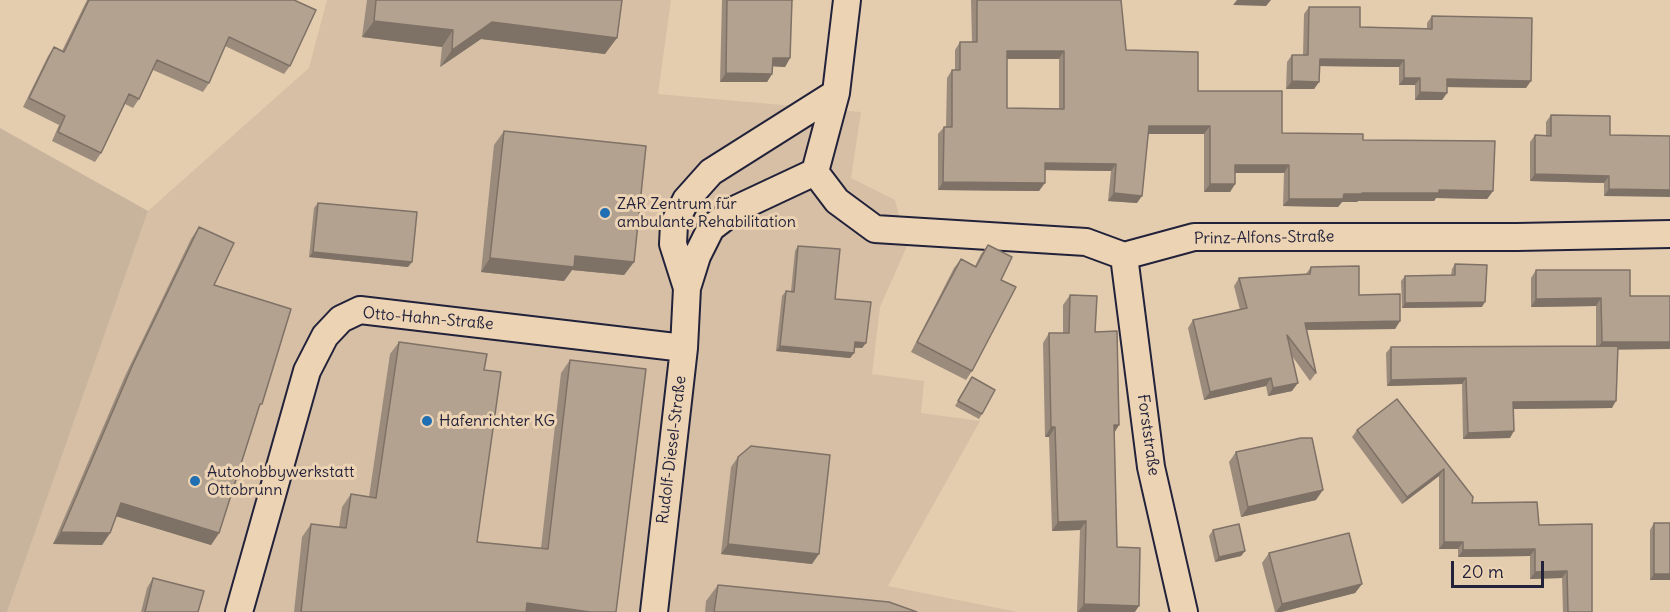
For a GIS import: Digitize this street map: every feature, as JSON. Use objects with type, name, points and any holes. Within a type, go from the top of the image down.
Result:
[{"type":"street","points":[[847,0],[836,93],[815,172],[837,201],[875,229],[1086,242],[1124,256]]},
{"type":"street","name":"Rudolf-Diesel-Straße","points":[[687,288],[673,244],[674,224],[686,200],[711,172],[836,93]]},
{"type":"street","name":"Rudolf-Diesel-Straße","points":[[654,612],[684,348],[687,288],[697,256],[711,228],[736,208],[815,172]]},
{"type":"street","name":"Prinz-Alfons-Straße","points":[[1124,256],[1194,237],[1517,237],[1670,234]]},
{"type":"street","name":"Forststraße","points":[[1124,256],[1151,467],[1184,612]]},
{"type":"street","name":"Otto-Hahn-Straße","points":[[239,612],[307,371],[325,336],[341,319],[360,310],[684,348]]},
{"type":"shaded area","points":[[327,0],[671,0],[658,94],[861,112],[851,178],[895,200],[907,246],[880,307],[872,374],[924,381],[921,413],[980,421],[888,586],[1017,612],[7,612],[148,211],[309,68]]},
{"type":"shaded area","points":[[0,128],[148,211],[7,612],[0,612]]},
{"type":"building","points":[[89,0],[294,0],[316,10],[290,66],[229,37],[209,83],[157,60],[139,99],[129,94],[101,153],[58,132],[65,116],[29,98],[54,47],[64,52]]},
{"type":"building","points":[[376,0],[622,0],[617,38],[492,22],[452,50],[453,30],[374,21]]},
{"type":"building","points":[[727,0],[792,0],[790,58],[773,58],[772,74],[726,73]]},
{"type":"building","points":[[977,0],[1121,0],[1126,50],[1198,52],[1198,91],[1282,91],[1282,133],[1363,134],[1363,140],[1495,141],[1493,191],[1439,190],[1439,193],[1362,193],[1344,194],[1343,199],[1289,199],[1289,165],[1235,165],[1235,184],[1210,184],[1210,126],[1149,126],[1142,196],[1114,193],[1116,164],[1045,163],[1045,183],[943,182],[944,127],[952,127],[952,70],[960,70],[960,42],[977,42]],"holes":[[[1007,51],[1064,51],[1064,109],[1007,108]]]},
{"type":"building","points":[[1309,7],[1360,7],[1360,27],[1432,29],[1432,16],[1532,18],[1531,81],[1447,79],[1447,93],[1420,92],[1420,78],[1404,78],[1404,60],[1320,59],[1319,82],[1292,81],[1292,55],[1308,55]]},
{"type":"building","points":[[1551,115],[1610,116],[1610,135],[1670,136],[1670,190],[1609,189],[1609,176],[1535,174],[1535,135],[1551,136]]},
{"type":"building","points":[[504,131],[646,146],[634,262],[575,256],[574,267],[490,258]]},
{"type":"building","points":[[318,203],[417,212],[412,262],[313,252]]},
{"type":"building","points":[[199,227],[234,243],[214,285],[291,309],[219,533],[121,503],[110,533],[61,532],[133,364]]},
{"type":"building","points":[[988,245],[1012,257],[1001,280],[1016,287],[972,371],[917,342],[961,259],[976,267]]},
{"type":"building","points":[[798,246],[840,249],[835,299],[871,302],[866,343],[855,342],[854,353],[780,346],[786,291],[794,292]]},
{"type":"building","points":[[1455,264],[1487,265],[1485,302],[1405,303],[1405,276],[1455,275]]},
{"type":"building","points":[[1359,266],[1359,295],[1400,294],[1400,321],[1305,323],[1316,373],[1287,335],[1298,383],[1273,388],[1271,378],[1210,392],[1193,320],[1247,308],[1239,278],[1310,274],[1311,267]]},
{"type":"building","points":[[1536,270],[1630,270],[1630,296],[1670,296],[1670,342],[1602,342],[1601,298],[1536,299]]},
{"type":"building","points":[[1070,295],[1097,296],[1095,332],[1117,331],[1119,425],[1114,425],[1117,547],[1140,548],[1139,606],[1084,604],[1086,521],[1058,522],[1055,427],[1051,427],[1049,333],[1069,333]]},
{"type":"building","points":[[399,342],[487,354],[484,370],[501,372],[477,542],[548,549],[570,360],[646,369],[616,612],[590,612],[527,603],[526,612],[301,612],[311,524],[346,528],[351,494],[376,498]]},
{"type":"building","points":[[1618,346],[1616,401],[1513,402],[1514,431],[1468,433],[1466,378],[1391,380],[1391,347]]},
{"type":"building","points":[[972,377],[995,390],[982,414],[958,401]]},
{"type":"building","points":[[1397,399],[1473,497],[1472,503],[1537,502],[1539,525],[1592,524],[1592,612],[1568,612],[1567,571],[1535,572],[1535,549],[1463,550],[1463,542],[1444,542],[1444,469],[1407,497],[1357,430]]},
{"type":"building","points":[[1301,438],[1312,438],[1323,490],[1248,507],[1236,452]]},
{"type":"building","points":[[751,446],[830,455],[819,554],[728,544],[738,457]]},
{"type":"building","points":[[1654,523],[1670,523],[1670,574],[1654,574]]},
{"type":"building","points":[[1239,524],[1245,551],[1219,557],[1213,530]]},
{"type":"building","points":[[1349,533],[1362,584],[1282,604],[1269,553]]},
{"type":"building","points":[[153,578],[204,591],[198,612],[145,612]]},
{"type":"building","points":[[718,585],[889,602],[917,612],[714,612]]},
{"type":"place","name":"ZAR Zentrum für ambulante Rehabilitation","points":[[605,213]]},
{"type":"place","name":"Hafenrichter KG","points":[[427,421]]},
{"type":"place","name":"Autohobbywerkstatt Ottobrunn","points":[[195,481]]}]
